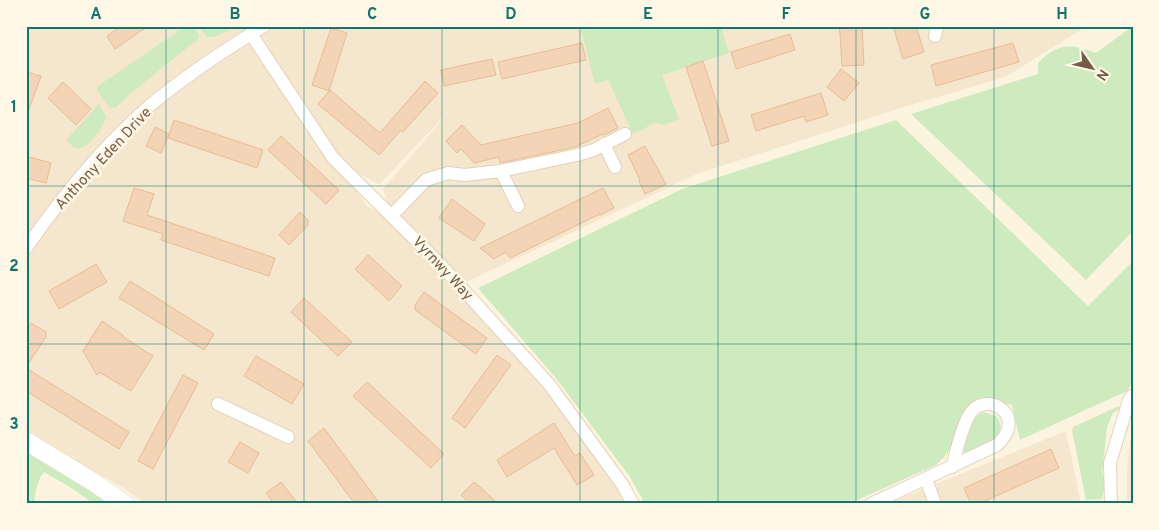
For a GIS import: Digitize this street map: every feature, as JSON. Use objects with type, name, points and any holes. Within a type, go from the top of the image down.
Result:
[{"type":"street","name":"Anthony Eden Drive","points":[[26,248],[88,169],[147,108],[192,74],[264,26]]},
{"type":"street","name":"Vyrnwy Way","points":[[252,34],[333,158],[439,263],[549,384],[622,484],[633,504]]},
{"type":"street","points":[[392,215],[426,180],[448,174],[465,175],[502,171],[577,155],[625,134]]},
{"type":"street","points":[[604,144],[615,167]]},
{"type":"street","points":[[502,171],[518,206]]},
{"type":"street","points":[[1111,504],[1110,463],[1133,395]]},
{"type":"street","points":[[218,404],[288,437]]},
{"type":"street","points":[[871,504],[997,445],[1005,437],[1009,426],[1002,409],[991,404],[985,404],[978,406],[972,411],[964,426],[952,466]]},
{"type":"street","points":[[26,442],[93,482],[125,504]]},
{"type":"street","points":[[926,479],[935,504]]},
{"type":"shaded area","points":[[26,26],[1087,26],[1005,77],[898,109],[697,174],[460,285],[549,384],[631,504],[146,504],[122,487],[26,435]],"holes":[[[452,108],[383,189],[391,215],[368,207],[334,159],[379,185]]]},
{"type":"shaded area","points":[[1066,431],[1081,504],[890,504],[904,497]]},
{"type":"shaded area","points":[[1133,432],[1133,504],[1127,504],[1127,470],[1130,439]]},
{"type":"green space","points":[[186,26],[194,27],[199,36],[197,42],[193,43],[115,108],[110,108],[97,90],[98,86]]},
{"type":"green space","points":[[199,26],[233,26],[214,37],[207,37]]},
{"type":"green space","points":[[580,26],[734,26],[722,30],[729,53],[662,75],[679,119],[664,125],[655,123],[633,134],[608,80],[595,84]]},
{"type":"green space","points":[[1133,26],[1133,231],[1086,280],[911,114],[1038,74],[1038,63],[1058,48],[1072,46],[1096,53]]},
{"type":"green space","points":[[99,104],[106,117],[99,133],[83,147],[79,148],[71,145],[66,140]]},
{"type":"green space","points":[[896,120],[1088,306],[1133,261],[1133,381],[1127,391],[1020,440],[1012,405],[987,399],[954,441],[947,454],[936,465],[848,504],[645,504],[630,477],[555,377],[478,288],[682,189]]},
{"type":"green space","points":[[1119,406],[1121,408],[1113,413],[1107,427],[1102,474],[1106,478],[1102,499],[1086,500],[1072,431],[1073,427]]},
{"type":"green space","points":[[984,412],[996,416],[1000,423],[998,434],[968,454],[965,453],[963,448],[970,427],[976,418]]},
{"type":"green space","points":[[26,450],[112,504],[94,504],[44,472],[38,482],[34,502],[26,504]]},
{"type":"building","points":[[121,26],[148,26],[115,49],[107,36]]},
{"type":"building","points":[[839,26],[862,26],[864,65],[842,66]]},
{"type":"building","points":[[893,26],[916,26],[924,52],[903,59]]},
{"type":"building","points":[[331,28],[347,33],[329,91],[312,85]]},
{"type":"building","points":[[790,34],[795,50],[736,69],[731,52]]},
{"type":"building","points":[[582,43],[586,60],[502,79],[498,62]]},
{"type":"building","points":[[1013,43],[1019,62],[936,86],[931,65]]},
{"type":"building","points":[[492,59],[496,75],[444,86],[441,70]]},
{"type":"building","points":[[703,61],[729,141],[712,146],[686,67]]},
{"type":"building","points":[[841,69],[859,83],[844,101],[827,87]]},
{"type":"building","points":[[26,72],[41,76],[28,112],[26,112]]},
{"type":"building","points":[[425,81],[438,93],[403,132],[401,130],[379,155],[318,104],[330,90],[380,133]]},
{"type":"building","points":[[63,82],[91,109],[76,125],[48,98]]},
{"type":"building","points":[[821,93],[828,115],[806,122],[804,116],[756,131],[751,115]]},
{"type":"building","points":[[608,108],[618,128],[575,147],[500,163],[499,157],[474,163],[461,149],[457,153],[446,141],[462,125],[481,145],[578,123]]},
{"type":"building","points":[[174,120],[263,150],[257,168],[168,138]]},
{"type":"building","points":[[155,127],[169,134],[161,153],[146,146]]},
{"type":"building","points":[[281,136],[339,190],[326,204],[268,150]]},
{"type":"building","points":[[645,146],[666,184],[645,194],[628,155]]},
{"type":"building","points":[[26,156],[51,163],[46,183],[26,178]]},
{"type":"building","points":[[134,188],[154,194],[147,215],[275,258],[269,276],[161,240],[163,234],[123,221]]},
{"type":"building","points":[[603,188],[614,208],[600,215],[510,258],[506,252],[494,259],[480,248]]},
{"type":"building","points":[[452,199],[485,224],[474,241],[439,218]]},
{"type":"building","points":[[300,212],[308,220],[308,225],[289,245],[279,235]]},
{"type":"building","points":[[368,255],[402,286],[389,301],[355,269]]},
{"type":"building","points":[[96,264],[107,282],[59,309],[49,291]]},
{"type":"building","points":[[130,281],[214,334],[204,350],[119,298]]},
{"type":"building","points":[[424,292],[487,338],[476,354],[415,310],[415,305]]},
{"type":"building","points":[[304,298],[352,342],[338,356],[291,312]]},
{"type":"building","points":[[102,321],[153,356],[131,391],[99,372],[97,375],[83,351]]},
{"type":"building","points":[[31,323],[46,332],[46,337],[26,367],[26,331]]},
{"type":"building","points":[[497,355],[511,365],[465,428],[452,418]]},
{"type":"building","points":[[256,356],[304,384],[292,404],[244,376]]},
{"type":"building","points":[[26,368],[129,432],[119,449],[26,391]]},
{"type":"building","points":[[183,375],[198,383],[153,469],[138,461]]},
{"type":"building","points":[[367,382],[444,454],[431,468],[353,396]]},
{"type":"building","points":[[554,423],[575,456],[580,453],[594,475],[577,485],[554,448],[507,477],[497,460]]},
{"type":"building","points":[[324,428],[380,504],[355,504],[308,441]]},
{"type":"building","points":[[240,442],[259,453],[248,473],[228,462]]},
{"type":"building","points":[[1051,449],[1059,468],[978,504],[971,504],[964,488]]},
{"type":"building","points":[[281,482],[298,504],[274,504],[266,493]]},
{"type":"building","points":[[474,482],[498,504],[470,504],[461,495]]}]
